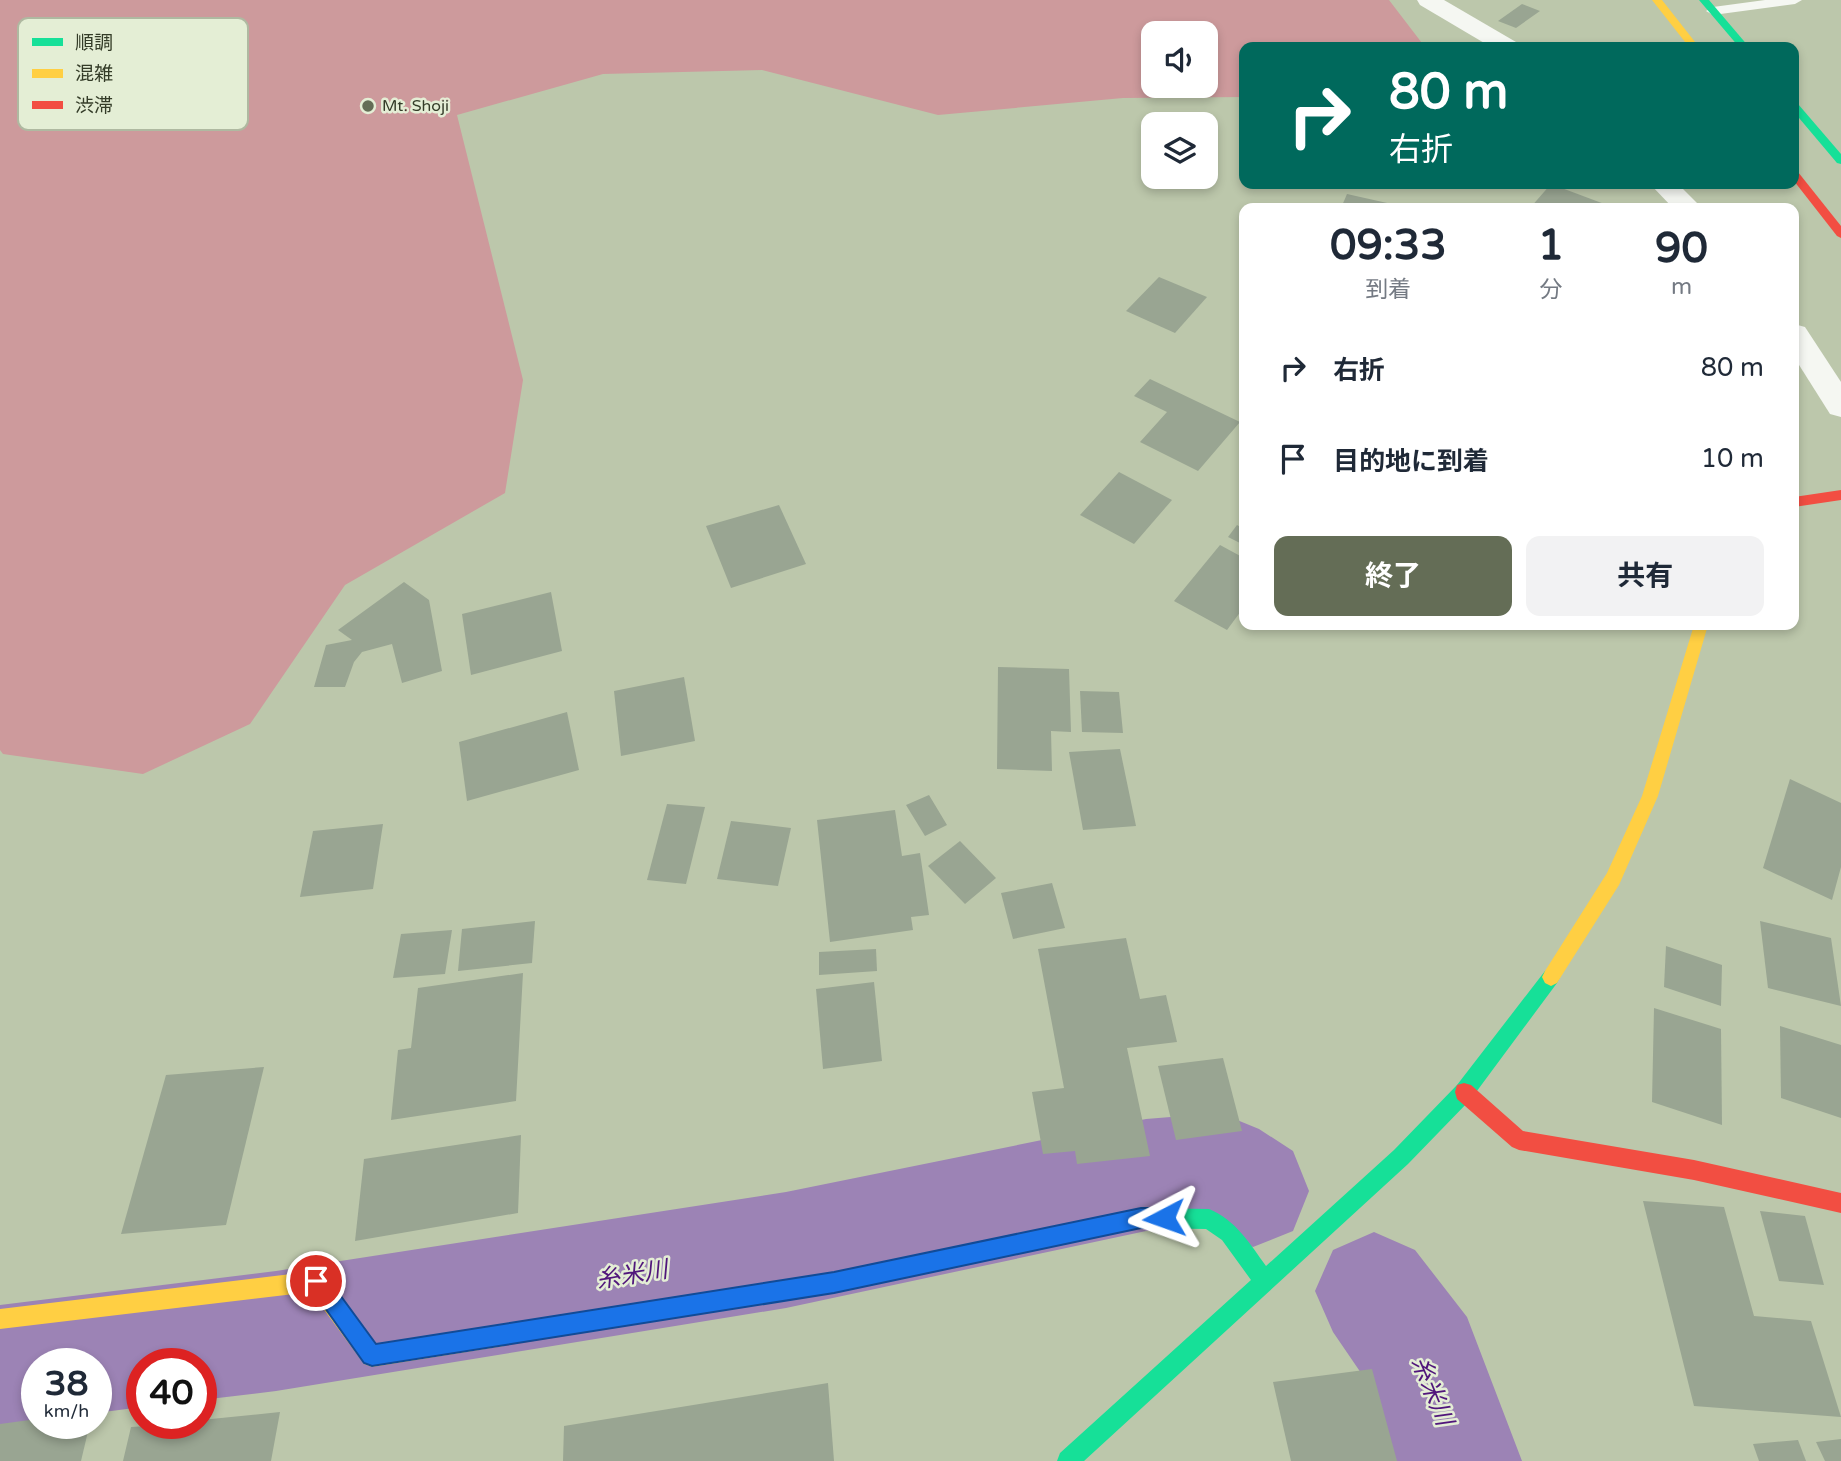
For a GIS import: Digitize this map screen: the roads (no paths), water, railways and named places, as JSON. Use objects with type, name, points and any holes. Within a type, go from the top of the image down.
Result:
[{"type":"main road","points":[[1657,0],[1690,42]]},
{"type":"main road","points":[[1709,6],[1740,42]]},
{"type":"main road","points":[[1799,112],[1841,161]]},
{"type":"main road","points":[[1799,180],[1841,234]]},
{"type":"main road","points":[[1799,499],[1841,495]]},
{"type":"main road","points":[[1069,1461],[1401,1157],[1464,1092],[1560,965],[1613,879],[1650,796],[1699,630]]},
{"type":"main road","points":[[1464,1092],[1520,1140],[1694,1170],[1841,1203]]},
{"type":"main road","points":[[0,1319],[316,1281],[372,1356],[834,1283],[1141,1218],[1209,1219],[1228,1233],[1265,1281]]},
{"type":"street","points":[[1428,0],[1499,42]]},
{"type":"street","points":[[1668,189],[1683,203]]},
{"type":"street","points":[[1799,342],[1841,406]]},
{"type":"lane","points":[[1709,6],[1795,0]]},
{"type":"waterway","name":"糸米川","points":[[0,1365],[276,1331],[786,1250],[1146,1175],[1220,1168],[1253,1191]]},
{"type":"waterway","name":"糸米川","points":[[1374,1291],[1424,1360],[1459,1461]]},
{"type":"place","name":"Mt. Shoji","points":[[368,106]]}]
